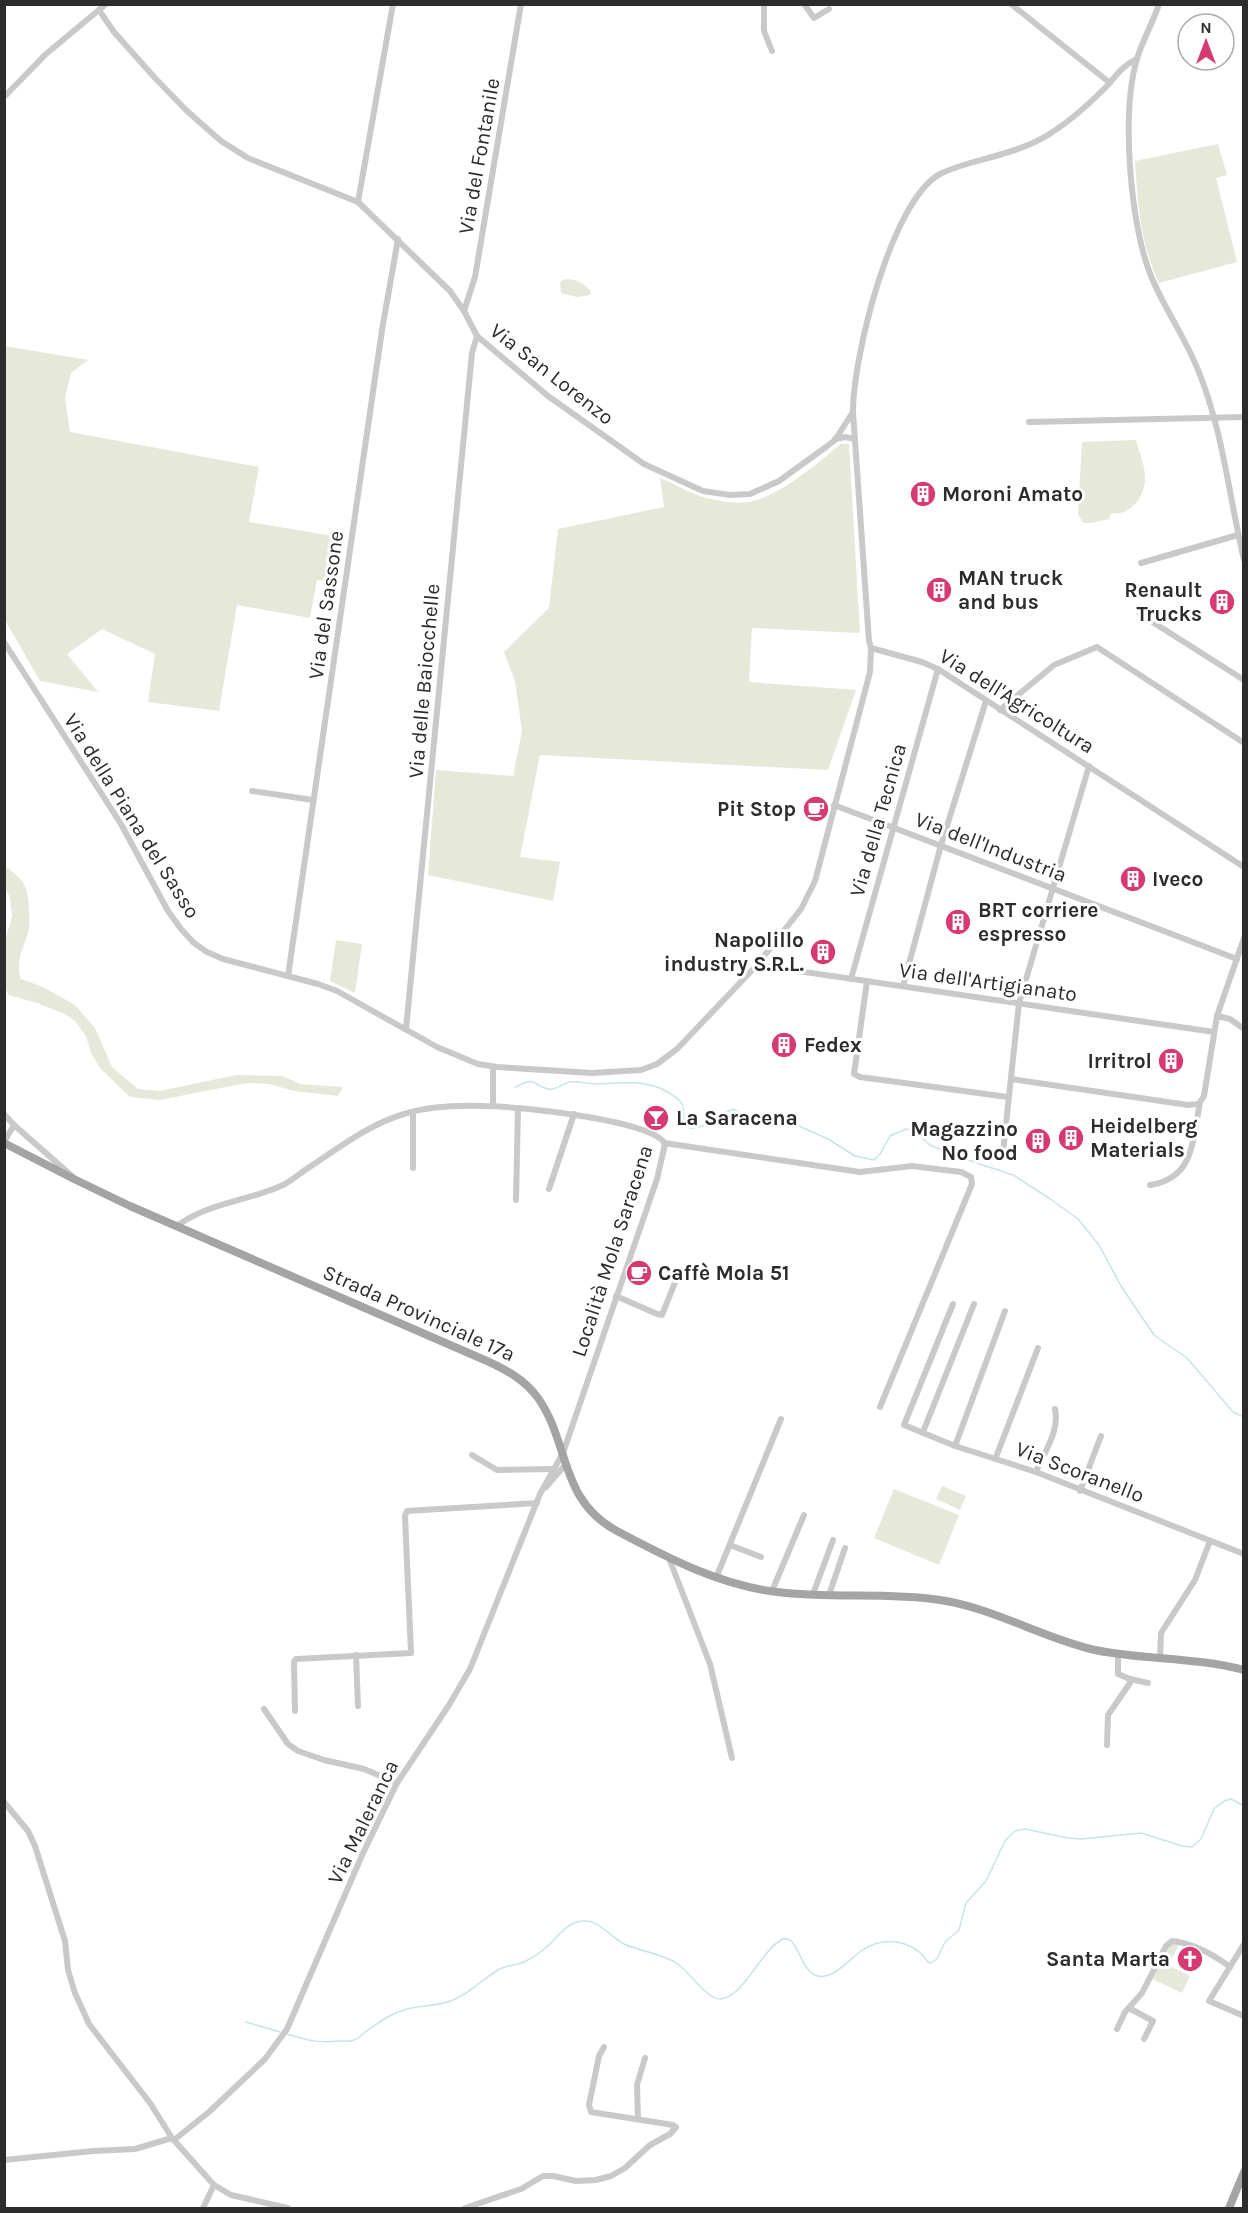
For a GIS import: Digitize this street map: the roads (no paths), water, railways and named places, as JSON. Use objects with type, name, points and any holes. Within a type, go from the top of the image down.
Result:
[{"type":"main road","name":"Strada Provinciale 17a","points":[[4,1142],[76,1180],[177,1226],[502,1368],[528,1387],[539,1400],[550,1423],[563,1461],[581,1498],[598,1519],[618,1532],[716,1578],[772,1591],[947,1601],[1087,1647],[1118,1654],[1244,1670]]},
{"type":"main road","points":[[1229,2208],[1244,2172]]},
{"type":"street","points":[[4,98],[46,54],[106,4]]},
{"type":"street","points":[[358,202],[393,4]]},
{"type":"street","name":"Via del Fontanile","points":[[464,311],[476,276],[521,4]]},
{"type":"street","points":[[764,4],[764,31],[772,51]]},
{"type":"street","points":[[804,4],[814,18],[829,9]]},
{"type":"street","points":[[1011,4],[1110,83]]},
{"type":"street","points":[[1159,4],[1137,59],[1133,80],[1129,138],[1135,220],[1150,276],[1198,370],[1215,418],[1244,561]]},
{"type":"street","name":"Via San Lorenzo","points":[[99,10],[114,33],[155,78],[187,111],[225,144],[248,158],[358,202],[448,288],[464,311],[477,336],[537,387],[630,456],[680,482],[703,491],[740,495],[759,492],[835,440]]},
{"type":"street","points":[[834,805],[869,680],[871,648],[853,412],[856,368],[872,306],[901,224],[918,194],[933,179],[944,172],[1017,150],[1049,135],[1077,114],[1110,83],[1125,65],[1137,59]]},
{"type":"street","name":"Via del Sassone","points":[[288,976],[382,330],[398,239]]},
{"type":"street","name":"Via delle Baiocchelle","points":[[406,1029],[471,365],[477,336]]},
{"type":"street","points":[[835,440],[853,412]]},
{"type":"street","points":[[1029,422],[1244,417]]},
{"type":"street","points":[[835,440],[845,437],[855,439]]},
{"type":"street","points":[[1141,563],[1238,534]]},
{"type":"street","points":[[1140,614],[1244,680]]},
{"type":"street","name":"Via della Piana del Sasso","points":[[4,642],[121,824],[155,888],[185,934],[199,947],[214,956],[337,991],[454,1055],[492,1067],[592,1073],[638,1070],[653,1066],[680,1046],[757,965],[809,895],[834,805]]},
{"type":"street","points":[[1000,710],[1054,665],[1096,647],[1244,743]]},
{"type":"street","name":"Via dell'Agricoltura","points":[[871,648],[922,662],[938,669],[1244,867]]},
{"type":"street","name":"Via della Tecnica","points":[[851,979],[938,669]]},
{"type":"street","points":[[903,986],[941,845],[986,700]]},
{"type":"street","points":[[1003,1152],[1019,1003],[1089,766]]},
{"type":"street","points":[[252,791],[313,800]]},
{"type":"street","name":"Via dell'Industria","points":[[834,805],[1237,959]]},
{"type":"street","points":[[1150,1185],[1166,1183],[1179,1174],[1190,1153],[1200,1103],[1204,1096],[1217,1016],[1244,938]]},
{"type":"street","name":"Via dell'Artigianato","points":[[757,965],[1214,1032]]},
{"type":"street","points":[[867,981],[854,1074],[860,1077],[1008,1097]]},
{"type":"street","points":[[1217,1016],[1230,1019],[1244,1029]]},
{"type":"street","points":[[492,1067],[493,1106]]},
{"type":"street","points":[[1011,1079],[1188,1105],[1200,1103]]},
{"type":"street","name":"Località Mola Saracena","points":[[177,1226],[195,1214],[283,1185],[375,1126],[396,1116],[413,1112],[442,1108],[493,1106],[574,1114],[645,1131],[659,1137],[664,1143],[657,1179],[616,1296],[563,1461]]},
{"type":"street","points":[[516,1200],[518,1109]]},
{"type":"street","points":[[413,1112],[413,1168]]},
{"type":"street","points":[[4,1114],[76,1180]]},
{"type":"street","points":[[549,1189],[574,1114]]},
{"type":"street","points":[[4,1142],[14,1125]]},
{"type":"street","points":[[664,1143],[860,1172],[912,1166],[961,1172],[971,1177],[972,1184],[880,1407]]},
{"type":"street","points":[[616,1296],[662,1315],[681,1270]]},
{"type":"street","name":"Via Scoranello","points":[[953,1304],[904,1425],[955,1446],[996,1457],[1036,1472],[1244,1554]]},
{"type":"street","points":[[923,1432],[974,1304]]},
{"type":"street","points":[[955,1446],[1005,1311]]},
{"type":"street","points":[[996,1457],[1038,1348]]},
{"type":"street","points":[[1036,1472],[1055,1430],[1057,1421],[1055,1409]]},
{"type":"street","points":[[716,1578],[781,1419]]},
{"type":"street","points":[[1080,1491],[1101,1436]]},
{"type":"street","points":[[472,1455],[498,1470],[554,1469]]},
{"type":"street","points":[[543,1489],[554,1469],[563,1461]]},
{"type":"street","points":[[543,1489],[555,1478],[563,1461]]},
{"type":"street","name":"Via Maleranca","points":[[173,2139],[210,2112],[265,2059],[280,2041],[295,2013],[363,1853],[397,1783],[465,1679],[543,1489]]},
{"type":"street","points":[[295,1711],[295,1659],[411,1653],[406,1512],[537,1503]]},
{"type":"street","points":[[772,1591],[804,1515]]},
{"type":"street","points":[[813,1594],[833,1540]]},
{"type":"street","points":[[1160,1658],[1161,1633],[1196,1578],[1210,1541]]},
{"type":"street","points":[[730,1545],[761,1557]]},
{"type":"street","points":[[829,1595],[845,1548]]},
{"type":"street","points":[[669,1557],[710,1664],[732,1758]]},
{"type":"street","points":[[1118,1654],[1119,1675],[1148,1683]]},
{"type":"street","points":[[357,1655],[358,1706]]},
{"type":"street","points":[[1107,1745],[1108,1715],[1128,1688],[1130,1679]]},
{"type":"street","points":[[264,1709],[288,1744],[298,1751],[324,1760],[364,1769],[397,1783]]},
{"type":"street","points":[[4,1802],[28,1832],[35,1846],[63,1936],[69,1974],[82,2013],[91,2027],[150,2103],[173,2139],[214,2185],[231,2195],[288,2208]]},
{"type":"street","points":[[1117,2029],[1125,2012],[1142,1993],[1166,1946],[1172,1941],[1188,1944],[1230,1967]]},
{"type":"street","points":[[1244,1944],[1209,2001],[1244,2016]]},
{"type":"street","points":[[1129,2008],[1153,2021],[1144,2039]]},
{"type":"street","points":[[465,2208],[521,2189],[543,2176],[576,2181],[596,2180],[611,2176],[625,2168],[650,2145],[670,2134],[676,2127],[638,2118],[605,2116],[590,2110],[599,2056],[604,2047]]},
{"type":"street","points":[[638,2118],[637,2085],[645,2058]]},
{"type":"street","points":[[4,2160],[135,2149],[173,2139]]},
{"type":"street","points":[[203,2208],[214,2185]]},
{"type":"waterway","points":[[515,1087],[531,1081],[548,1089],[573,1082],[644,1084],[660,1088],[678,1099],[683,1107],[684,1122],[691,1128],[707,1124],[733,1109],[758,1121],[786,1120],[828,1139],[855,1156],[874,1160],[890,1136],[906,1129],[914,1131],[930,1145],[953,1155],[1013,1175],[1078,1219],[1099,1245],[1121,1286],[1154,1335],[1187,1358],[1233,1412],[1244,1417]]},
{"type":"waterway","points":[[287,2034],[319,2042],[355,2039],[399,2012],[410,2008],[441,2004],[459,1997],[501,1968],[521,1963],[534,1956],[569,1926],[584,1921],[597,1924],[624,1944],[659,1955],[679,1965],[710,1995],[720,1999],[736,1991],[766,1954],[781,1940],[788,1939],[793,1942],[805,1966],[811,1973],[819,1976],[833,1973],[861,1951],[879,1943],[898,1942],[906,1945],[931,1963],[937,1959],[945,1942],[959,1930],[966,1903],[986,1881],[1005,1841],[1015,1831],[1025,1829],[1081,1839],[1141,1833],[1192,1847],[1201,1839],[1214,1809],[1224,1801],[1231,1799],[1244,1806]]},
{"type":"waterway","points":[[246,2022],[280,2032]]},
{"type":"place","name":"Moroni Amato","points":[[923,494]]},
{"type":"place","name":"MAN truck and bus","points":[[939,590]]},
{"type":"place","name":"Renault Trucks","points":[[1222,602]]},
{"type":"place","name":"Pit Stop","points":[[816,809]]},
{"type":"place","name":"Iveco","points":[[1133,879]]},
{"type":"place","name":"BRT corriere espresso","points":[[958,922]]},
{"type":"place","name":"Napolillo industry S.R.L.","points":[[823,952]]},
{"type":"place","name":"Fedex","points":[[784,1045]]},
{"type":"place","name":"Irritrol","points":[[1171,1061]]},
{"type":"place","name":"La Saracena","points":[[656,1118]]},
{"type":"place","name":"Heidelberg Materials","points":[[1071,1138]]},
{"type":"place","name":"Magazzino No food","points":[[1038,1141]]},
{"type":"place","name":"Caffè Mola 51","points":[[639,1273]]},
{"type":"place","name":"Santa Marta","points":[[1190,1959]]}]
